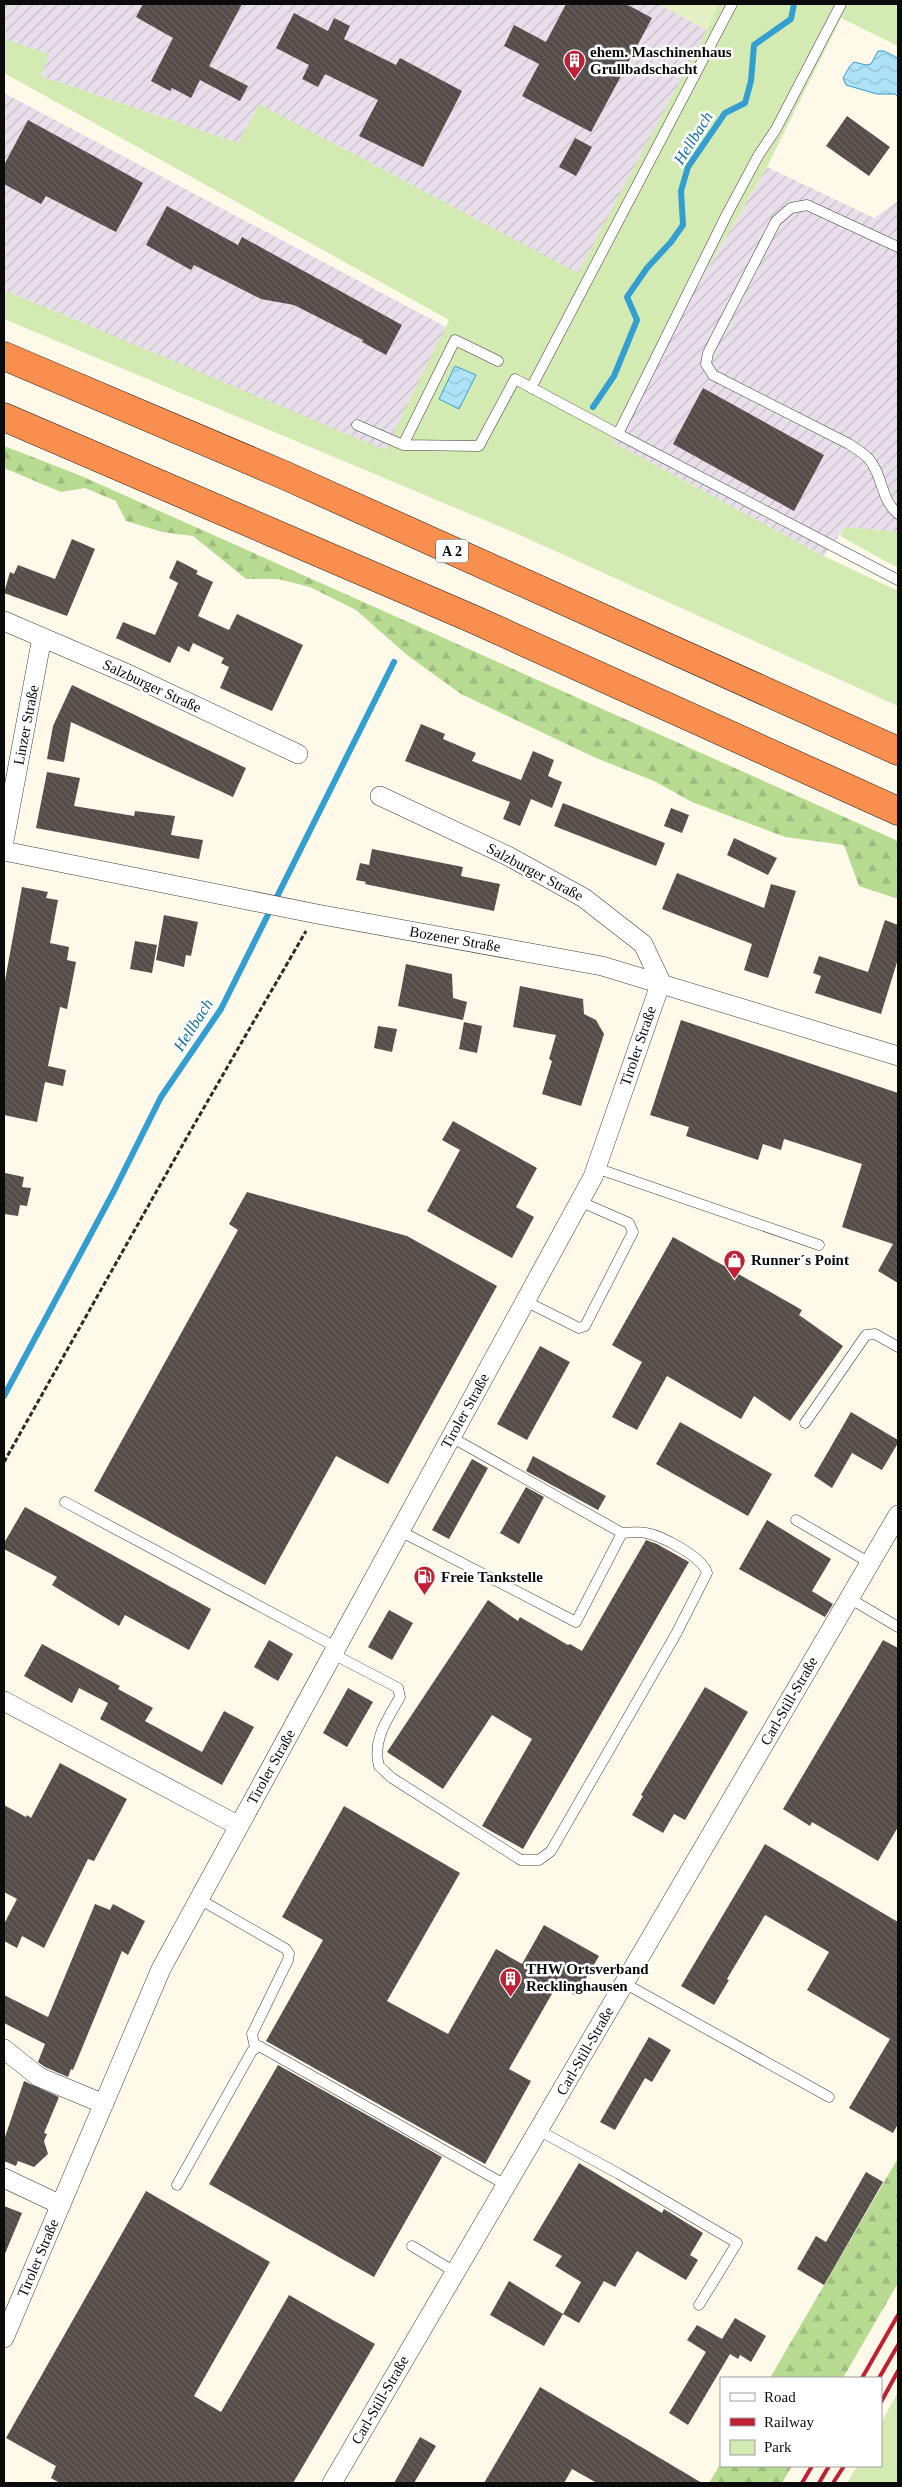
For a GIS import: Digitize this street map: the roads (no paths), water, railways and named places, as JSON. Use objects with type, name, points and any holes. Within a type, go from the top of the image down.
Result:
[{"type":"highway","name":"A 2","points":[[4,356],[284,475],[898,752]]},
{"type":"highway","points":[[4,417],[473,619],[898,811]]},
{"type":"street","name":"Salzburger Straße","points":[[4,621],[130,675],[298,754]]},
{"type":"street","name":"Linzer Straße","points":[[4,841],[42,637]]},
{"type":"street","name":"Salzburger Straße","points":[[380,796],[508,856],[584,898],[643,944],[661,982]]},
{"type":"street","name":"Bozener Straße","points":[[4,851],[317,914],[602,966],[661,982],[898,1056]]},
{"type":"street","name":"Tiroler Straße","points":[[4,2338],[161,1969],[596,1168],[661,982]]},
{"type":"street","name":"Carl-Still-Straße","points":[[332,2483],[898,1515]]},
{"type":"street","points":[[4,1701],[239,1826]]},
{"type":"street","points":[[4,2049],[39,2077],[104,2104]]},
{"type":"street","name":"Tiroler Straße","points":[[4,2178],[61,2205]]},
{"type":"lane","points":[[531,388],[732,4]]},
{"type":"lane","points":[[618,434],[727,214],[758,156],[776,129],[841,4]]},
{"type":"lane","points":[[898,247],[807,204],[791,208],[776,222],[708,353],[706,364],[713,375],[849,444],[868,458],[877,474],[885,498],[898,514]]},
{"type":"lane","points":[[403,445],[455,340],[498,361]]},
{"type":"lane","points":[[357,425],[403,445],[479,446],[515,380],[898,580]]},
{"type":"lane","points":[[596,1168],[819,1245]]},
{"type":"lane","points":[[525,1301],[579,1328],[585,1326],[633,1232],[629,1223],[579,1201]]},
{"type":"lane","points":[[805,1423],[866,1335],[874,1334],[898,1347]]},
{"type":"lane","points":[[66,1502],[398,1688],[400,1697],[382,1729],[376,1746],[379,1766],[392,1778],[521,1860],[539,1860],[551,1851],[572,1816],[676,1634],[707,1573],[702,1563],[667,1540],[645,1532],[622,1533],[451,1437]]},
{"type":"lane","points":[[796,1520],[870,1563]]},
{"type":"lane","points":[[400,1530],[576,1622],[622,1533]]},
{"type":"lane","points":[[849,1598],[898,1627]]},
{"type":"lane","points":[[177,2185],[255,2047],[252,2034],[288,1960],[288,1953],[199,1899]]},
{"type":"lane","points":[[624,1983],[829,2097]]},
{"type":"lane","points":[[255,2047],[262,2047],[506,2185]]},
{"type":"lane","points":[[538,2130],[619,2174],[737,2243],[700,2306]]},
{"type":"lane","points":[[412,2246],[455,2272]]},
{"type":"water","points":[[878,51],[884,51],[898,58],[898,97],[895,94],[877,94],[846,85],[843,78],[850,66],[854,62],[866,65],[871,64]]},
{"type":"water","points":[[455,366],[476,375],[459,409],[439,399]]},
{"type":"waterway","name":"Hellbach","points":[[593,407],[614,376],[637,320],[627,297],[647,268],[671,242],[683,225],[681,191],[688,167],[725,113],[745,103],[751,81],[754,45],[791,19],[794,4]]},
{"type":"waterway","name":"Hellbach","points":[[4,1396],[114,1191],[161,1097],[221,1009],[394,662]]},
{"type":"railway","points":[[863,2377],[898,2315]]},
{"type":"railway","points":[[880,2377],[898,2345]]},
{"type":"railway","points":[[882,2400],[898,2371]]},
{"type":"railway","points":[[802,2483],[811,2467]]},
{"type":"railway","points":[[819,2483],[828,2467]]},
{"type":"railway","points":[[833,2483],[843,2467]]},
{"type":"place","name":"ehem. Maschinenhaus Grullbadschacht","points":[[574,80]]},
{"type":"place","name":"Runner´s Point","points":[[735,1279]]},
{"type":"place","name":"Freie Tankstelle","points":[[425,1596]]},
{"type":"place","name":"THW Ortsverband Recklinghausen","points":[[510,1997]]}]
